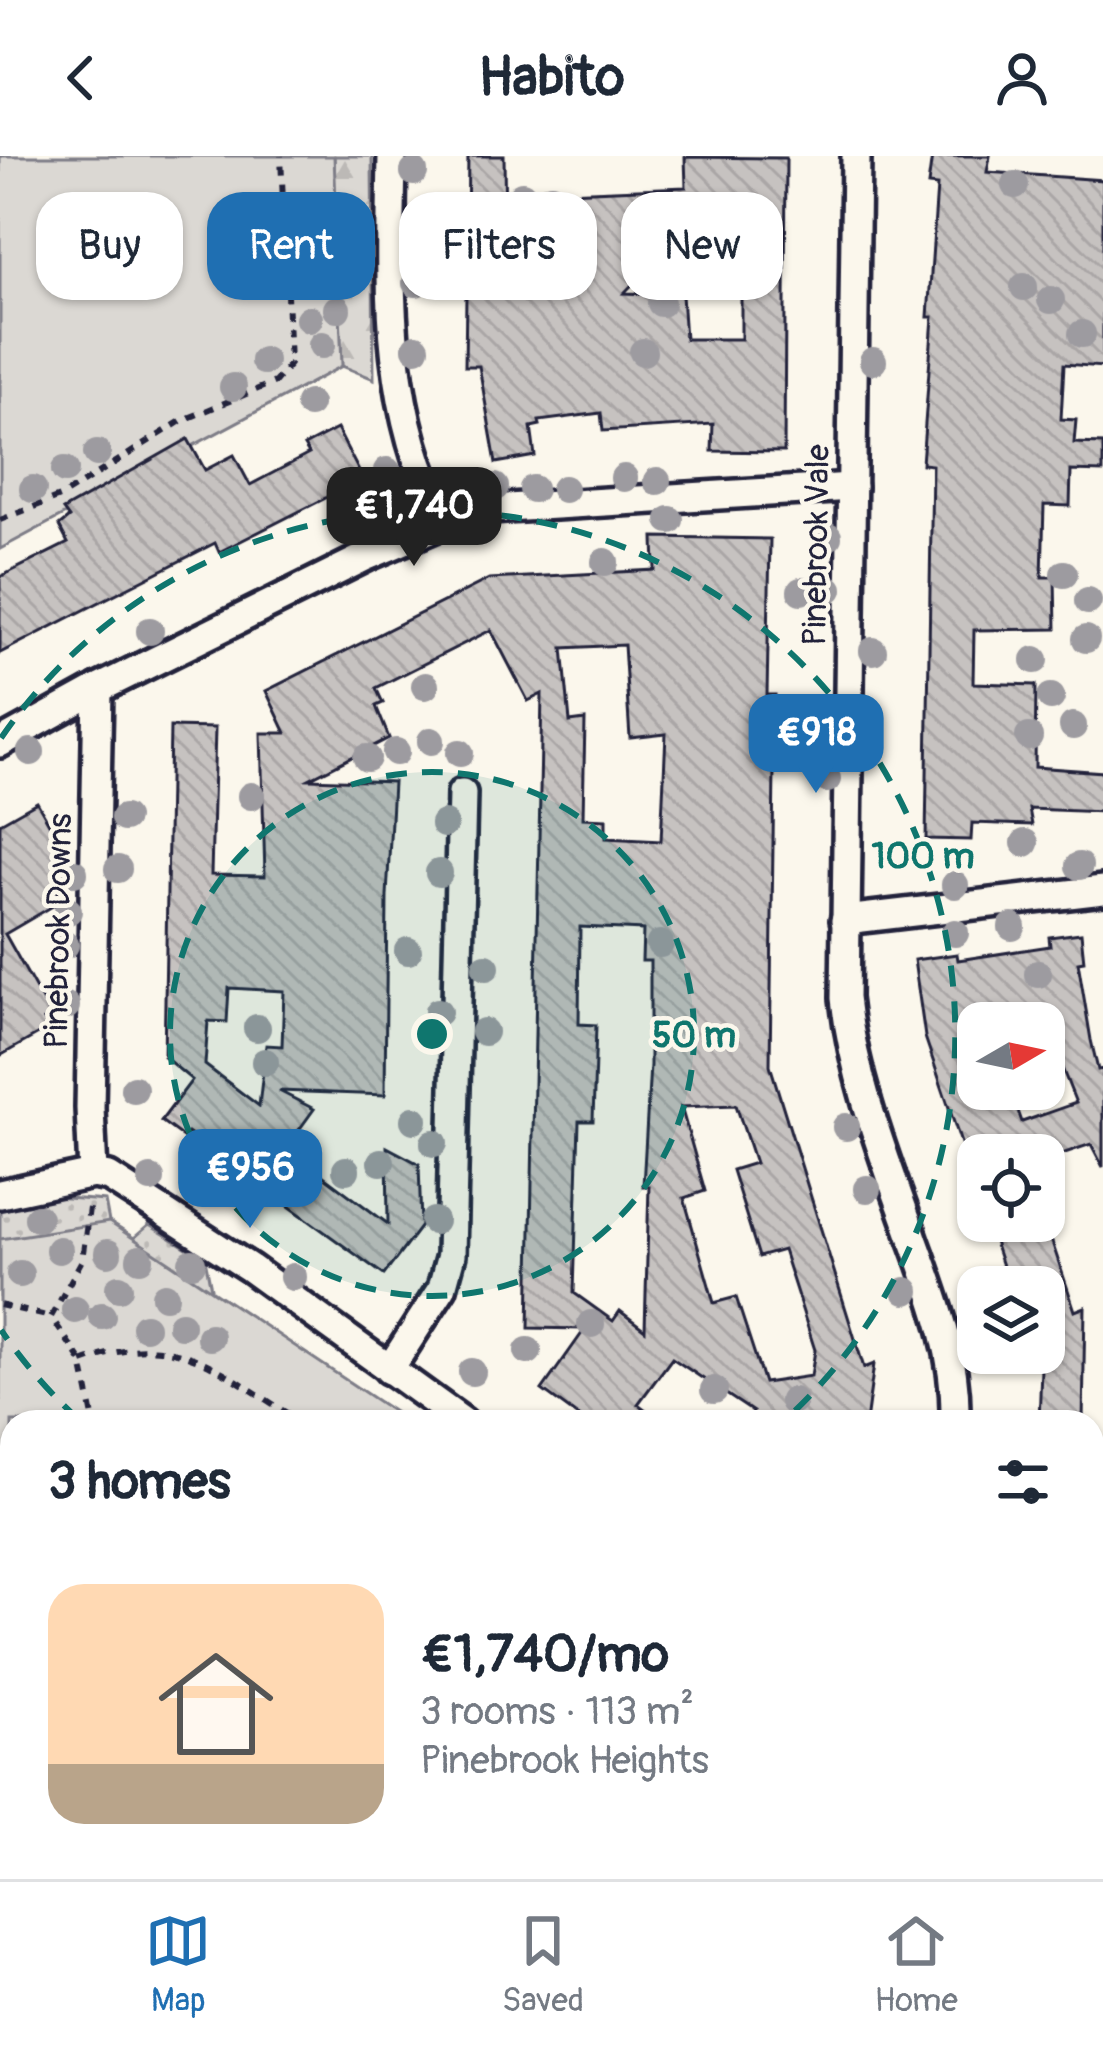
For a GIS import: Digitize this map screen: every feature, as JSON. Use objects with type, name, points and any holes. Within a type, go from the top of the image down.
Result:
[{"type":"street","points":[[392,156],[394,363],[408,440],[443,521]]},
{"type":"street","name":"Pinebrook Vale","points":[[856,156],[845,992],[854,1058],[876,1134],[942,1318],[954,1378],[955,1410]]},
{"type":"street","points":[[0,742],[98,689],[443,521],[476,510],[852,487]]},
{"type":"street","name":"Pinebrook Downs","points":[[93,1174],[90,1108],[98,689]]},
{"type":"street","points":[[389,1370],[442,1288],[451,1255],[462,794]]},
{"type":"street","points":[[845,920],[1103,890]]},
{"type":"street","points":[[0,1194],[93,1174],[109,1177],[250,1268],[446,1410]]},
{"type":"path","points":[[0,520],[62,496],[181,421],[275,382],[290,364],[281,156]]},
{"type":"path","points":[[51,1318],[82,1260],[93,1174]]},
{"type":"path","points":[[0,1305],[51,1318],[82,1362],[92,1410]]},
{"type":"path","points":[[82,1362],[115,1350],[169,1348],[196,1358],[281,1410]]},
{"type":"green space","points":[[0,156],[334,156],[335,192],[207,192],[207,300],[339,300],[342,366],[0,549]]},
{"type":"green space","points":[[334,156],[372,156],[372,192],[335,192]]},
{"type":"green space","points":[[339,300],[373,300],[374,379],[342,366]]},
{"type":"green space","points":[[28,1195],[105,1201],[109,1222],[134,1238],[149,1225],[205,1259],[227,1367],[0,1297],[0,1211]]},
{"type":"green space","points":[[109,1222],[391,1410],[0,1410],[0,1239]]},
{"type":"building","points":[[468,156],[504,156],[504,192],[467,192]]},
{"type":"building","points":[[932,156],[990,156],[987,172],[1103,180],[1103,367],[1064,364],[1061,419],[1076,420],[1074,443],[1103,444],[1103,472],[1071,471],[1070,506],[1044,505],[1042,577],[1055,577],[1056,629],[974,630],[973,683],[1036,685],[1035,767],[1103,772],[1103,812],[1029,809],[1032,825],[972,823],[971,840],[926,839],[932,465],[922,464],[933,317],[928,317],[937,186],[928,185]]},
{"type":"building","points":[[685,157],[786,158],[784,452],[712,451],[713,424],[603,431],[601,413],[539,421],[540,425],[531,427],[535,456],[496,463],[479,366],[465,366],[466,300],[597,300],[597,192],[567,192],[686,187]]},
{"type":"building","points":[[337,429],[363,479],[219,552],[215,543],[0,653],[0,577],[68,543],[59,526],[69,518],[63,510],[188,439],[205,470],[234,455],[250,485],[309,454],[304,446]]},
{"type":"building","points":[[654,537],[770,539],[767,695],[775,695],[770,1065],[864,1368],[874,1364],[868,1410],[750,1410],[672,1358],[638,1404],[646,1410],[570,1410],[542,1390],[585,1329],[529,1328],[542,694],[528,701],[491,630],[376,688],[383,703],[376,706],[389,738],[309,779],[393,782],[385,1095],[279,1091],[314,1109],[286,1148],[388,1224],[387,1147],[419,1164],[421,1226],[384,1275],[188,1133],[184,1138],[161,1121],[192,1080],[164,1057],[170,727],[215,728],[211,875],[265,876],[261,733],[286,733],[266,691],[489,579],[655,570]],"holes":[[[624,645],[630,738],[666,734],[661,841],[606,838],[606,819],[583,818],[585,720],[570,722],[563,648]],[[580,927],[643,930],[642,961],[650,961],[643,1186],[649,1186],[645,1330],[620,1311],[613,1321],[574,1293],[579,1121],[593,1121],[596,1025],[579,1024]],[[229,988],[284,991],[282,1046],[266,1045],[259,1106],[205,1065],[208,1021],[227,1022]],[[736,1105],[755,1163],[732,1170],[759,1257],[783,1250],[815,1350],[811,1376],[764,1383],[736,1297],[714,1303],[684,1198],[705,1191],[681,1107]]]},
{"type":"building","points":[[37,802],[59,841],[58,903],[5,934],[51,1016],[44,1020],[49,1028],[0,1056],[0,823]]},
{"type":"building","points":[[1081,933],[1084,961],[1078,962],[1098,1070],[1103,1069],[1103,1167],[1091,1144],[1065,1153],[1065,1134],[958,1134],[925,1037],[914,960],[957,954],[958,960],[1050,946],[1049,937]]},
{"type":"building","points":[[994,1242],[1052,1242],[1060,1266],[1002,1266]]},
{"type":"building","points":[[1065,1281],[1075,1311],[1085,1307],[1083,1410],[1039,1410],[1041,1374],[1065,1374]]}]
